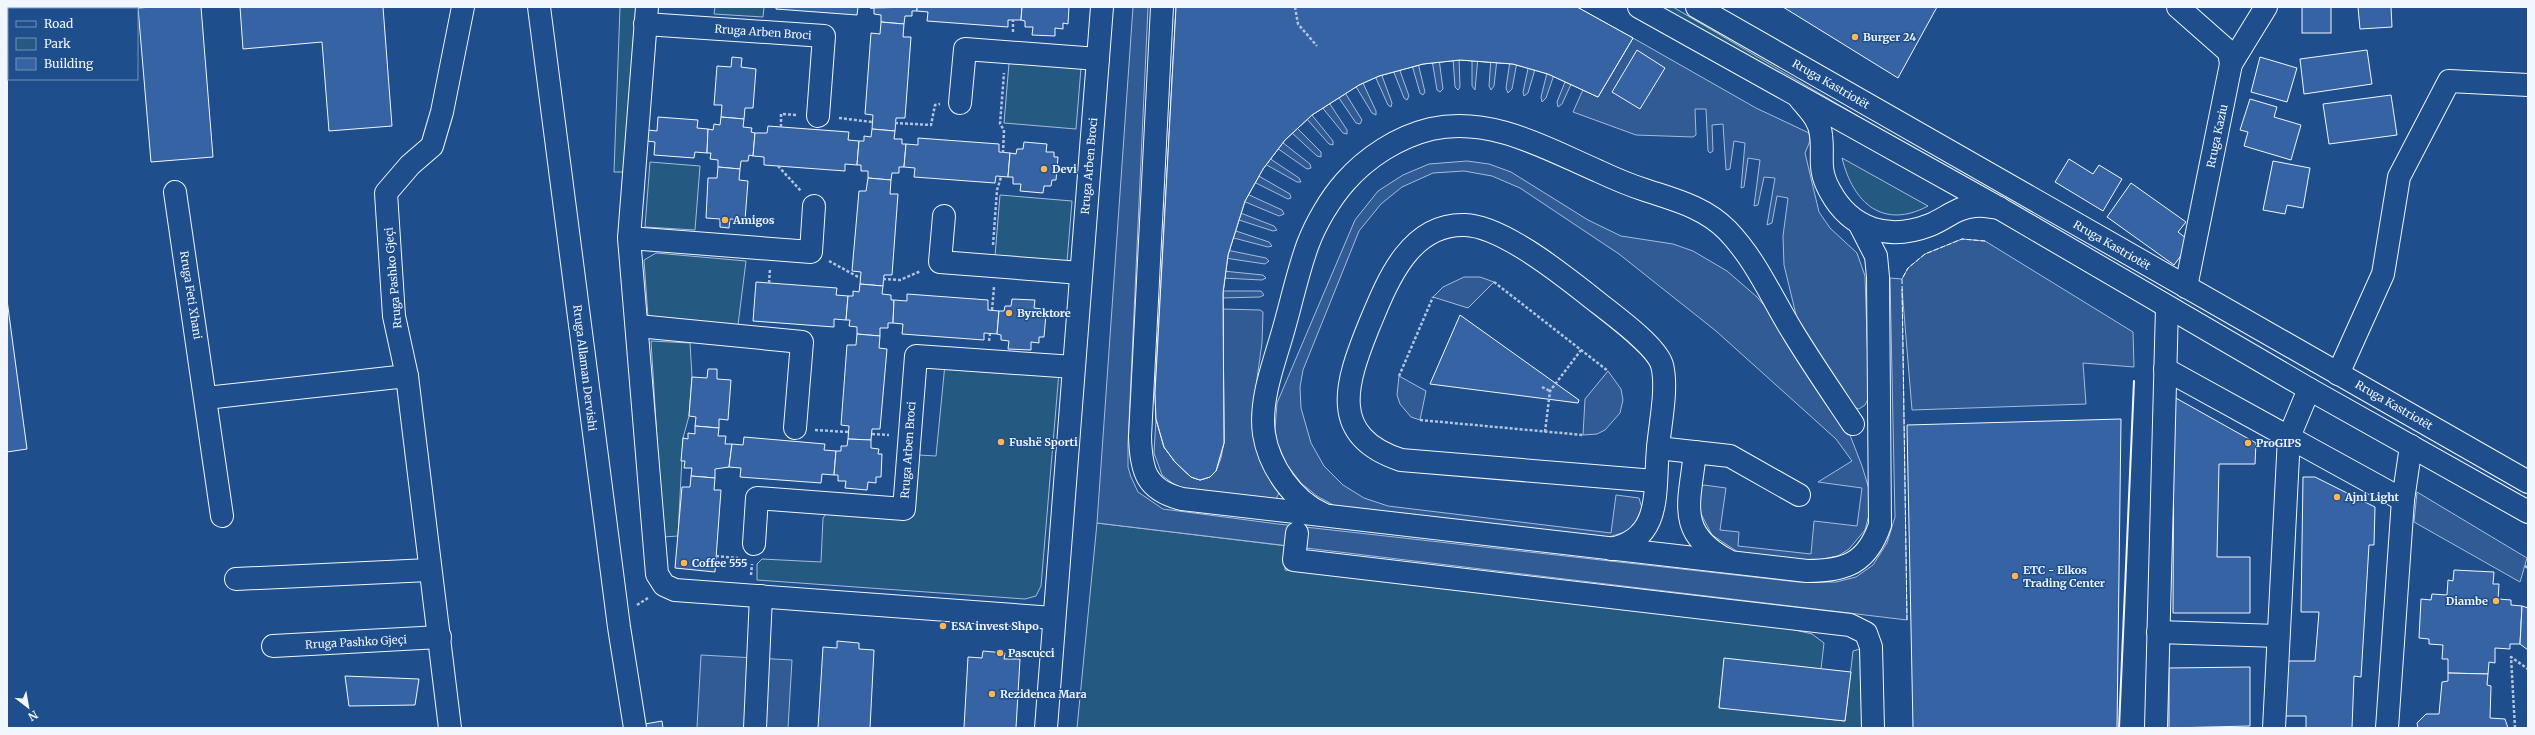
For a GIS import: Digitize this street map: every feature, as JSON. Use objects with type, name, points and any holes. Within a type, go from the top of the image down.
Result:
[{"type":"street","name":"Rruga Pashko Gjeçi","points":[[450,728],[440,637],[429,570],[407,376],[394,316],[386,193],[410,165],[432,146],[464,7]]},
{"type":"street","name":"Rruga Allaman Dervishi","points":[[540,7],[618,620],[635,728]]},
{"type":"street","name":"Rruga Arben Broci","points":[[1046,728],[1102,7]]},
{"type":"street","points":[[1162,7],[1140,437],[1145,472],[1152,485],[1166,495],[1182,499],[1808,571],[1839,569],[1852,564],[1865,553],[1875,539],[1880,525],[1881,501],[1878,277],[1876,256],[1860,225]]},
{"type":"street","points":[[1639,7],[1800,99],[1999,208],[2309,389],[2528,512]]},
{"type":"street","name":"Rruga Kastriotët","points":[[1697,7],[2528,482]]},
{"type":"street","points":[[2178,7],[2229,52],[2232,64]]},
{"type":"street","name":"Rruga Kaziu","points":[[2186,287],[2232,64],[2266,7]]},
{"type":"street","name":"Rruga Arben Broci","points":[[664,585],[657,574],[638,326],[629,238],[646,15],[824,36],[818,116]]},
{"type":"street","points":[[960,103],[965,49],[1098,59]]},
{"type":"street","points":[[2338,374],[2383,274],[2399,177],[2449,81],[2528,85]]},
{"type":"street","points":[[1800,99],[1818,124],[1821,135],[1820,166],[1829,190],[1842,210],[1860,225],[1883,232],[1908,231],[1931,224],[1955,211],[1974,206],[1999,208]]},
{"type":"street","points":[[1328,516],[1302,501],[1289,486],[1269,454],[1264,433],[1264,408],[1291,303],[1309,243],[1323,215],[1343,184],[1361,165],[1382,150],[1406,137],[1432,129],[1488,128],[1515,135],[1644,190],[1678,199],[1709,215],[1726,229],[1759,271],[1792,332],[1853,424]]},
{"type":"street","name":"Rruga Feti Xhani","points":[[175,192],[222,516]]},
{"type":"street","points":[[629,238],[811,252],[814,206]]},
{"type":"street","points":[[944,216],[940,262],[1081,273]]},
{"type":"street","points":[[1608,549],[1628,545],[1639,537],[1648,526],[1652,515],[1664,381],[1662,363],[1651,348],[1637,334],[1571,282],[1494,232],[1480,226],[1464,225],[1446,227],[1428,234],[1398,263],[1387,281],[1352,369],[1348,390],[1350,410],[1356,427],[1364,440],[1383,454],[1401,460],[1655,481]]},
{"type":"street","points":[[1878,277],[1882,260],[1891,246],[1908,231]]},
{"type":"street","points":[[2156,728],[2167,307]]},
{"type":"street","points":[[638,326],[802,342],[795,428]]},
{"type":"street","name":"Rruga Arben Broci","points":[[749,551],[757,498],[904,509],[916,356],[1074,368]]},
{"type":"street","points":[[2165,369],[2403,500]]},
{"type":"street","points":[[206,398],[407,376]]},
{"type":"street","points":[[2274,728],[2289,438],[2309,389]]},
{"type":"street","points":[[2387,728],[2403,500],[2411,446]]},
{"type":"street","points":[[1658,448],[1730,456],[1798,495]]},
{"type":"street","points":[[1695,452],[1689,514],[1693,531],[1702,544],[1729,562]]},
{"type":"street","points":[[1297,532],[1294,560],[1850,625],[1866,632],[1871,647],[1873,728]]},
{"type":"street","points":[[236,579],[429,570]]},
{"type":"street","points":[[664,585],[675,590],[1054,618]]},
{"type":"street","points":[[755,728],[761,596]]},
{"type":"street","points":[[2158,632],[2278,636]]},
{"type":"street","name":"Rruga Pashko Gjeçi","points":[[273,646],[440,637]]},
{"type":"path","points":[[1295,7],[1298,24],[1318,46]]},
{"type":"path","points":[[1003,153],[1004,130],[1000,124],[1005,61],[1011,52],[1014,20]]},
{"type":"path","points":[[895,123],[931,125],[935,105],[960,103]]},
{"type":"path","points":[[778,166],[814,206]]},
{"type":"path","points":[[996,266],[992,256],[998,190],[1001,177]]},
{"type":"path","points":[[811,252],[860,278]]},
{"type":"path","points":[[883,279],[900,280],[940,262]]},
{"type":"path","points":[[1494,282],[1608,371]]},
{"type":"path","points":[[1399,376],[1433,297]]},
{"type":"path","points":[[1545,432],[1550,391],[1581,350]]},
{"type":"path","points":[[1542,387],[1550,391]]},
{"type":"path","points":[[1420,420],[1583,435]]},
{"type":"path","points":[[795,428],[848,432]]},
{"type":"path","points":[[716,556],[749,551]]},
{"type":"path","points":[[618,620],[664,585]]},
{"type":"path","points":[[2515,728],[2511,657],[2528,669]]},
{"type":"green space","points":[[620,7],[638,7],[626,172],[614,172]]},
{"type":"green space","points":[[715,7],[764,7],[763,17],[714,14]]},
{"type":"green space","points":[[1659,7],[1673,7],[1878,128],[1876,129]]},
{"type":"green space","points":[[1009,63],[1081,68],[1076,129],[1004,123]]},
{"type":"green space","points":[[1842,158],[1928,206],[1912,213],[1897,215],[1884,213],[1872,208],[1862,199],[1854,188],[1847,174]]},
{"type":"green space","points":[[650,162],[700,166],[695,230],[645,227]]},
{"type":"green space","points":[[1000,195],[1072,201],[1067,262],[995,256]]},
{"type":"green space","points":[[656,253],[746,261],[738,325],[648,317],[644,260]]},
{"type":"green space","points":[[651,341],[690,343],[692,377],[689,416],[683,438],[678,536],[663,537]]},
{"type":"green space","points":[[945,364],[1059,372],[1041,586],[1036,596],[1025,599],[757,580],[757,564],[762,559],[821,562],[823,518],[828,511],[914,509],[919,455],[936,456]]},
{"type":"green space","points":[[1097,523],[1287,546],[1285,570],[1778,626],[1812,634],[1824,643],[1821,669],[1725,659],[1719,707],[1845,721],[1853,651],[1860,649],[1862,728],[1077,728]]},
{"type":"shaded area","points":[[1133,7],[1148,7],[1128,467],[1138,492],[1163,509],[1278,524],[1798,582],[1836,582],[1856,577],[1873,565],[1887,543],[1895,517],[1890,278],[1902,279],[1908,268],[1925,254],[1962,239],[1985,241],[2133,332],[2134,367],[2083,363],[2086,404],[1912,410],[1902,289],[1907,620],[1097,523]]},
{"type":"shaded area","points":[[1633,38],[1756,108],[1809,133],[1810,141],[1805,153],[1819,212],[1830,228],[1857,253],[1865,276],[1869,397],[1865,405],[1859,409],[1850,406],[1798,323],[1784,265],[1783,236],[1788,198],[1777,196],[1772,223],[1767,225],[1775,178],[1764,177],[1758,205],[1754,206],[1760,160],[1748,158],[1744,187],[1741,188],[1745,143],[1734,141],[1730,169],[1726,170],[1723,124],[1712,125],[1713,151],[1710,153],[1708,151],[1706,109],[1695,109],[1696,135],[1693,137],[1636,135],[1573,112],[1585,85],[1573,80],[1562,104],[1558,107],[1557,102],[1567,77],[1555,72],[1546,98],[1542,102],[1541,97],[1548,69],[1536,66],[1528,93],[1524,96],[1523,92],[1529,64],[1517,62],[1512,89],[1508,93],[1506,88],[1510,61],[1497,59],[1494,86],[1491,90],[1489,86],[1491,58],[1478,57],[1475,90],[1472,86],[1472,57],[1459,57],[1460,87],[1458,90],[1455,87],[1453,58],[1439,59],[1443,89],[1440,92],[1437,90],[1432,60],[1418,63],[1425,92],[1423,95],[1420,93],[1412,65],[1399,68],[1409,96],[1407,100],[1404,98],[1393,70],[1381,73],[1392,103],[1391,107],[1388,105],[1375,76],[1362,81],[1376,111],[1376,115],[1372,113],[1355,85],[1344,91],[1362,120],[1360,124],[1356,123],[1337,95],[1328,101],[1347,130],[1347,134],[1343,133],[1321,106],[1311,114],[1333,141],[1333,145],[1329,144],[1306,118],[1296,127],[1321,152],[1321,157],[1317,156],[1291,132],[1282,142],[1310,164],[1311,168],[1307,169],[1277,148],[1269,158],[1299,178],[1301,182],[1297,182],[1265,164],[1257,175],[1290,194],[1291,198],[1288,199],[1254,182],[1247,194],[1282,210],[1284,214],[1279,216],[1243,201],[1238,212],[1274,226],[1277,230],[1273,231],[1236,219],[1233,230],[1269,242],[1272,246],[1268,247],[1230,237],[1227,250],[1266,258],[1269,261],[1265,264],[1225,258],[1223,271],[1263,275],[1266,278],[1262,280],[1222,278],[1222,291],[1261,291],[1264,295],[1260,297],[1221,298],[1221,309],[1260,310],[1263,312],[1262,343],[1252,415],[1256,448],[1267,473],[1279,493],[1275,501],[1189,491],[1176,486],[1162,475],[1154,453],[1156,419],[1164,447],[1175,462],[1191,477],[1200,480],[1210,477],[1216,471],[1221,458],[1224,442],[1223,315],[1214,315],[1217,266],[1222,238],[1237,198],[1258,162],[1296,118],[1329,93],[1368,71],[1409,58],[1450,52],[1493,52],[1546,63],[1602,89]]},
{"type":"shaded area","points":[[1467,161],[1489,164],[1511,172],[1588,220],[1621,236],[1673,244],[1693,251],[1727,271],[1757,297],[1769,311],[1837,414],[1850,435],[1862,466],[1869,489],[1870,511],[1865,530],[1849,549],[1838,556],[1813,561],[1738,552],[1712,535],[1700,512],[1700,487],[1704,485],[1726,488],[1720,530],[1739,532],[1738,546],[1811,554],[1814,521],[1857,526],[1862,488],[1818,482],[1852,461],[1836,439],[1716,331],[1619,254],[1520,188],[1492,176],[1464,171],[1433,173],[1402,187],[1381,204],[1359,231],[1303,370],[1300,387],[1301,408],[1311,443],[1324,466],[1343,485],[1364,498],[1388,506],[1611,533],[1616,495],[1639,498],[1642,508],[1636,521],[1628,531],[1609,537],[1335,506],[1317,496],[1301,483],[1287,465],[1277,442],[1275,429],[1277,403],[1355,220],[1378,191],[1403,175],[1429,164]]},
{"type":"shaded area","points":[[1464,277],[1480,277],[1494,282],[1468,308],[1433,297],[1443,287]]},
{"type":"shaded area","points":[[1608,371],[1621,389],[1623,400],[1620,413],[1605,430],[1597,434],[1583,435],[1585,399]]},
{"type":"shaded area","points":[[1399,376],[1426,391],[1420,420],[1411,417],[1400,404],[1397,395]]},
{"type":"shaded area","points":[[2417,492],[2527,558],[2520,582],[2414,522]]},
{"type":"shaded area","points":[[701,655],[792,660],[788,728],[697,728]]},
{"type":"building","points":[[201,7],[213,157],[151,162],[138,8]]},
{"type":"building","points":[[240,7],[383,7],[392,126],[329,131],[322,42],[243,49]]},
{"type":"building","points":[[776,7],[858,7],[857,15],[776,9]]},
{"type":"building","points":[[917,7],[917,11],[912,11],[912,16],[905,16],[904,24],[881,22],[881,15],[874,14],[874,8],[870,8]]},
{"type":"building","points":[[917,7],[1022,7],[1021,20],[1008,20],[1008,27],[927,21],[928,12],[917,11]]},
{"type":"building","points":[[1022,7],[1069,7],[1068,24],[1063,23],[1063,29],[1055,28],[1055,36],[1032,35],[1033,27],[1025,27],[1025,21],[1021,20]]},
{"type":"building","points":[[1176,7],[1249,7],[1243,35],[1242,74],[1245,78],[1256,81],[1262,80],[1294,53],[1339,26],[1391,7],[1577,7],[1633,38],[1598,97],[1548,74],[1513,64],[1460,60],[1423,64],[1379,76],[1359,85],[1312,115],[1285,140],[1263,169],[1245,201],[1228,255],[1223,293],[1224,443],[1216,471],[1210,477],[1200,480],[1191,477],[1175,462],[1164,447],[1156,419],[1155,393]]},
{"type":"building","points":[[1176,7],[1577,7],[1633,38],[1598,97],[1548,74],[1513,64],[1460,60],[1423,64],[1379,76],[1359,85],[1312,115],[1285,140],[1263,169],[1245,201],[1228,255],[1223,293],[1224,443],[1216,471],[1210,477],[1200,480],[1191,477],[1175,462],[1164,447],[1156,419],[1155,393]]},
{"type":"building","points":[[1783,7],[1937,7],[1898,78]]},
{"type":"building","points":[[2302,7],[2331,7],[2331,33],[2302,33]]},
{"type":"building","points":[[2358,7],[2391,7],[2392,27],[2360,29]]},
{"type":"building","points":[[881,22],[904,24],[903,37],[911,37],[905,118],[896,118],[895,131],[872,129],[873,115],[865,114],[871,33],[880,34]]},
{"type":"building","points":[[1637,50],[1665,68],[1640,109],[1612,92]]},
{"type":"building","points":[[2367,50],[2372,84],[2304,94],[2300,59]]},
{"type":"building","points":[[732,57],[742,58],[741,67],[756,69],[753,108],[745,108],[744,119],[721,117],[722,105],[714,105],[717,66],[731,67]]},
{"type":"building","points":[[2260,57],[2297,68],[2287,102],[2251,92]]},
{"type":"building","points":[[2391,95],[2397,135],[2329,144],[2323,104]]},
{"type":"building","points":[[2250,99],[2277,107],[2274,117],[2301,125],[2291,160],[2244,146],[2248,132],[2240,130]]},
{"type":"building","points":[[658,117],[698,120],[697,128],[708,129],[707,153],[695,152],[694,158],[654,155],[655,142],[647,141],[648,130],[657,131]]},
{"type":"building","points":[[721,117],[744,119],[743,127],[752,128],[751,132],[755,133],[753,156],[749,155],[748,161],[741,161],[740,169],[718,167],[718,160],[710,159],[711,153],[707,153],[708,129],[713,130],[714,124],[720,125]]},
{"type":"building","points":[[768,126],[849,132],[848,140],[859,141],[857,165],[845,164],[845,171],[764,165],[764,157],[753,156],[755,133],[767,133]]},
{"type":"building","points":[[872,129],[895,131],[894,139],[902,139],[902,144],[906,144],[904,167],[899,167],[899,173],[892,173],[891,180],[868,178],[868,171],[861,171],[861,165],[857,165],[859,141],[864,141],[864,136],[871,137]]},
{"type":"building","points":[[918,138],[999,144],[999,152],[1010,153],[1008,177],[996,176],[995,183],[914,177],[915,168],[904,167],[906,144],[918,145]]},
{"type":"building","points":[[1024,142],[1047,144],[1046,152],[1054,152],[1054,157],[1058,157],[1056,180],[1052,180],[1051,186],[1044,186],[1043,193],[1020,191],[1021,184],[1013,184],[1013,177],[1008,177],[1010,153],[1016,154],[1017,149],[1023,149]]},
{"type":"building","points":[[2069,159],[2093,174],[2099,165],[2122,179],[2103,211],[2055,182]]},
{"type":"building","points":[[2273,161],[2310,168],[2303,208],[2287,205],[2285,214],[2263,210]]},
{"type":"building","points":[[718,167],[740,169],[739,180],[748,181],[745,220],[730,219],[729,228],[720,227],[720,219],[706,218],[708,178],[717,178]]},
{"type":"building","points":[[868,178],[891,180],[890,194],[898,194],[892,275],[884,275],[883,286],[860,284],[861,272],[852,271],[859,191],[866,191]]},
{"type":"building","points":[[2131,183],[2186,222],[2178,232],[2191,242],[2174,265],[2107,217]]},
{"type":"building","points":[[756,282],[837,288],[836,295],[848,296],[846,320],[834,319],[834,327],[753,321]]},
{"type":"building","points":[[860,284],[883,286],[882,294],[891,295],[891,300],[894,300],[893,323],[888,323],[888,328],[880,328],[880,336],[857,334],[857,327],[849,326],[850,320],[846,320],[848,296],[853,296],[853,291],[859,292]]},
{"type":"building","points":[[907,294],[988,300],[988,310],[999,311],[997,334],[984,333],[984,340],[902,334],[903,324],[893,323],[894,300],[907,301]]},
{"type":"building","points":[[1012,299],[1035,300],[1034,308],[1042,309],[1042,314],[1046,314],[1044,337],[1039,337],[1039,343],[1031,342],[1031,350],[1008,349],[1009,341],[1001,340],[1001,335],[997,334],[999,311],[1004,311],[1005,306],[1011,306]]},
{"type":"building","points":[[7,300],[27,449],[7,452]]},
{"type":"building","points":[[1460,315],[1579,400],[1578,403],[1430,384]]},
{"type":"building","points":[[857,334],[880,336],[879,348],[887,349],[880,429],[872,429],[871,440],[848,439],[849,426],[841,425],[847,345],[856,345]]},
{"type":"building","points":[[708,369],[717,369],[717,379],[731,380],[728,420],[719,419],[719,428],[695,426],[696,417],[689,416],[692,377],[707,378]]},
{"type":"building","points":[[2174,397],[2256,443],[2255,464],[2219,464],[2217,557],[2250,557],[2250,613],[2173,613]]},
{"type":"building","name":"ETC - Elkos Trading Center","points":[[2121,419],[2117,728],[1913,728],[1907,425]]},
{"type":"building","points":[[695,426],[719,428],[718,436],[726,436],[725,444],[732,444],[729,467],[715,469],[715,478],[691,476],[692,468],[684,468],[685,461],[681,461],[683,438],[688,439],[688,433],[695,434]]},
{"type":"building","points":[[744,437],[825,444],[824,450],[836,451],[834,475],[822,474],[821,483],[740,477],[741,468],[729,467],[732,444],[743,445]]},
{"type":"building","points":[[848,439],[871,440],[871,448],[879,449],[878,454],[882,454],[881,477],[876,477],[876,483],[868,482],[867,490],[845,488],[846,481],[838,481],[838,475],[834,475],[836,451],[841,451],[841,446],[847,446]]},
{"type":"building","points":[[691,476],[715,478],[714,490],[721,490],[715,572],[675,568],[682,487],[690,487]]},
{"type":"building","points":[[2303,477],[2315,477],[2375,507],[2374,545],[2369,545],[2361,677],[2354,676],[2352,728],[2306,728],[2306,716],[2281,716],[2281,661],[2315,661],[2319,612],[2301,612]]},
{"type":"building","points":[[2454,570],[2494,572],[2493,584],[2499,584],[2498,599],[2511,600],[2511,605],[2522,606],[2520,644],[2510,644],[2510,649],[2495,648],[2495,663],[2489,662],[2488,674],[2448,673],[2448,659],[2442,659],[2443,645],[2429,644],[2429,639],[2419,638],[2421,599],[2431,600],[2432,594],[2447,595],[2448,580],[2453,581]]},
{"type":"building","points":[[2522,606],[2528,608],[2528,650],[2520,644]]},
{"type":"building","points":[[837,641],[859,643],[859,649],[874,650],[870,728],[818,728],[823,647],[837,648]]},
{"type":"building","name":"Rezidenca Mara","points":[[983,651],[1005,653],[1004,659],[1020,659],[1016,728],[964,728],[968,657],[982,658]]},
{"type":"building","points":[[1724,658],[1851,672],[1845,721],[1719,708]]},
{"type":"building","points":[[2250,667],[2250,726],[2169,728],[2169,668]]},
{"type":"building","points":[[2448,673],[2488,674],[2487,685],[2491,686],[2490,718],[2505,719],[2508,728],[2418,728],[2417,723],[2426,714],[2439,714],[2442,682],[2448,681]]},
{"type":"building","points":[[345,676],[419,679],[415,705],[349,706]]},
{"type":"building","points":[[662,721],[663,728],[645,728],[645,724]]},
{"type":"fence","points":[[1907,620],[1902,279],[1908,268],[1925,254],[1962,239],[1985,241]]},
{"type":"wall","points":[[2119,728],[2134,381]]},
{"type":"place","name":"Burger 24","points":[[1855,37]]},
{"type":"place","name":"Devi","points":[[1044,169]]},
{"type":"place","name":"Amigos","points":[[725,220]]},
{"type":"place","name":"Byrektore","points":[[1009,313]]},
{"type":"place","name":"Fushë Sporti","points":[[1001,442]]},
{"type":"place","name":"ProGIPS","points":[[2248,443]]},
{"type":"place","name":"Ajni Light","points":[[2337,497]]},
{"type":"place","name":"Coffee 555","points":[[684,563]]},
{"type":"place","name":"ETC - Elkos Trading Center","points":[[2015,576]]},
{"type":"place","name":"Diambe","points":[[2496,601]]},
{"type":"place","name":"ESA invest Shpo","points":[[943,626]]},
{"type":"place","name":"Pascucci","points":[[1000,653]]},
{"type":"place","name":"Rezidenca Mara","points":[[992,694]]}]
